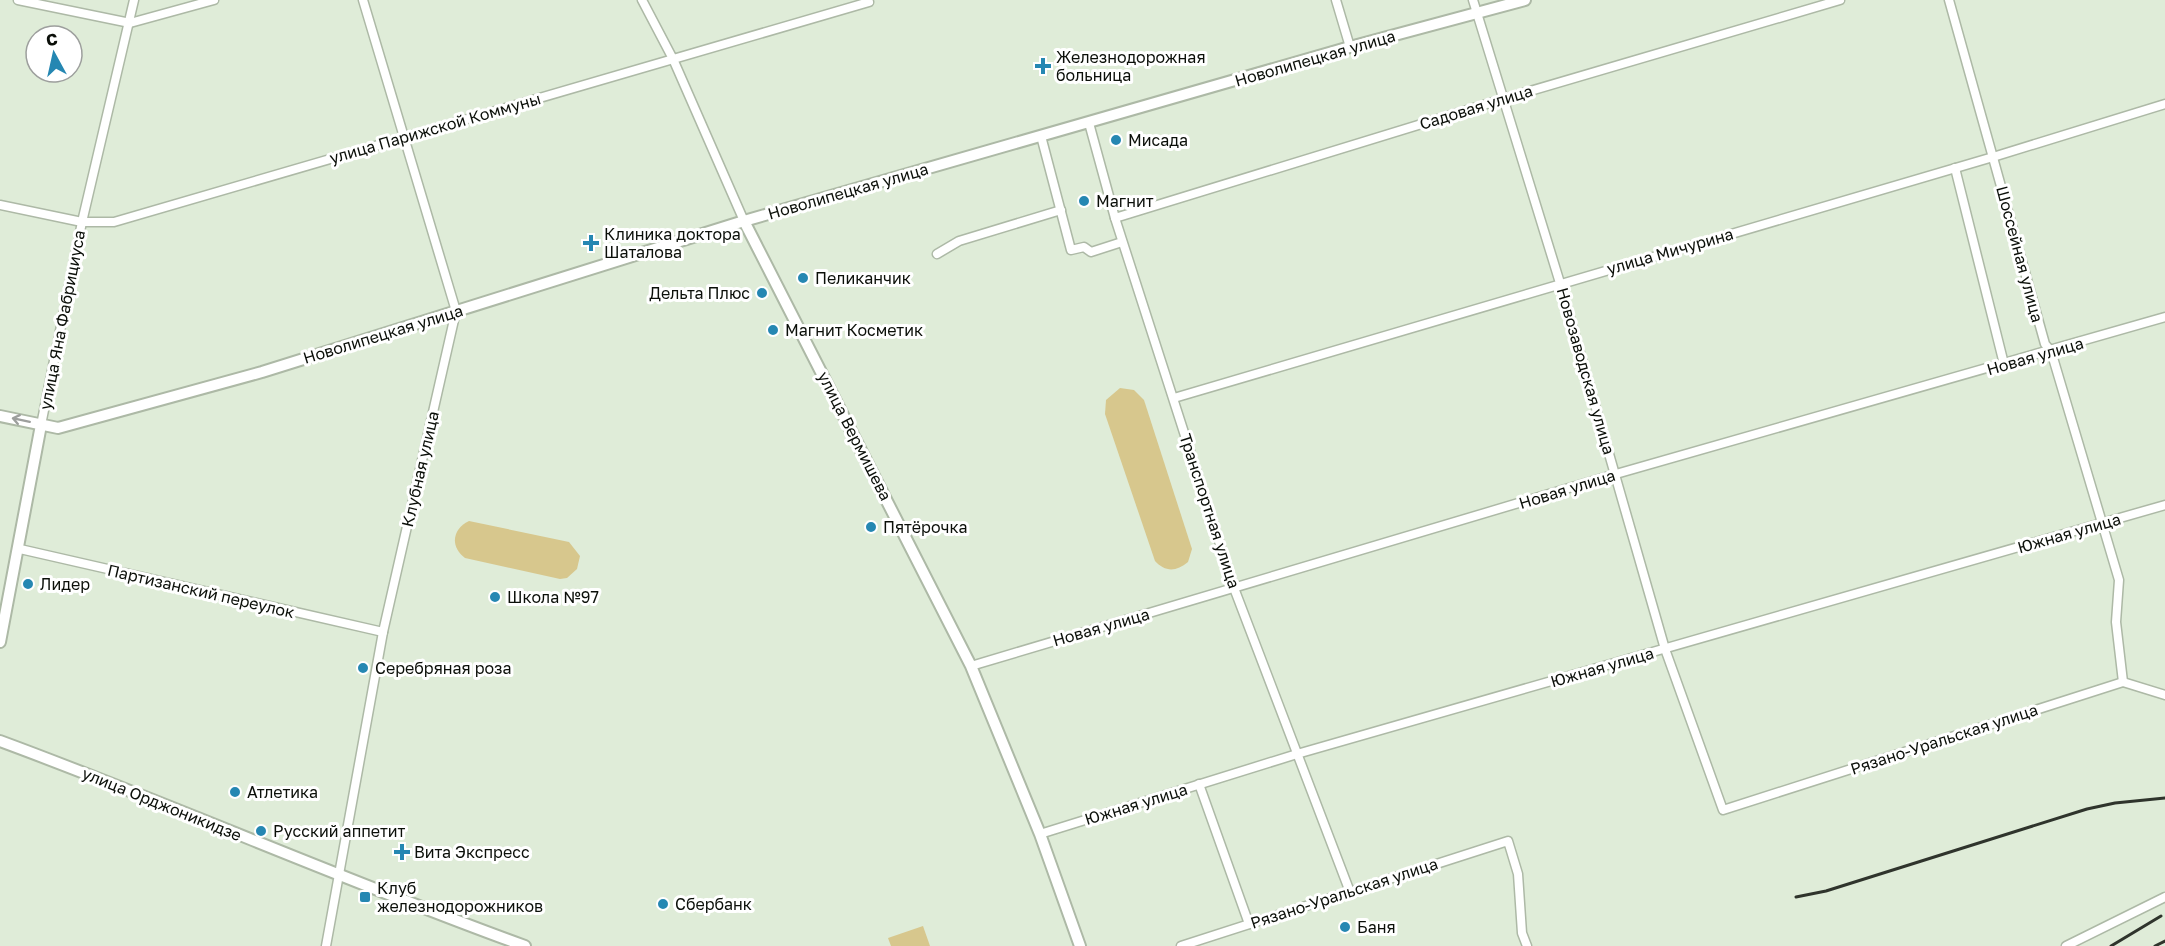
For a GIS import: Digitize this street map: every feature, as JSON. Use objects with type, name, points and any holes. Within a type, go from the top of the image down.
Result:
[{"type":"street","points":[[18,0],[130,22],[214,0]]},
{"type":"street","name":"улица Яна Фабрициуса","points":[[0,642],[20,549],[82,222],[134,0]]},
{"type":"street","name":"Клубная улица","points":[[326,946],[383,632],[456,311],[363,0]]},
{"type":"street","name":"улица Вермишева","points":[[642,0],[673,59],[744,221],[971,666],[1040,834],[1080,946]]},
{"type":"street","points":[[1336,0],[1350,47]]},
{"type":"street","name":"Новозаводская улица","points":[[1473,0],[1560,283],[1665,649],[1723,810]]},
{"type":"street","name":"Новолипецкая улица","points":[[0,416],[58,428],[262,372],[744,221],[1350,47],[1478,15],[1525,0]]},
{"type":"street","name":"Садовая улица","points":[[1114,218],[1503,99],[1840,0]]},
{"type":"street","name":"Шоссейная улица","points":[[1949,0],[2045,344],[2051,351],[2119,580],[2116,622],[2123,682]]},
{"type":"street","name":"улица Парижской Коммуны","points":[[0,205],[82,222],[114,222],[868,2]]},
{"type":"street","name":"улица Мичурина","points":[[1174,398],[1993,157],[2165,104]]},
{"type":"street","name":"Транспортная улица","points":[[1089,123],[1114,218],[1234,588],[1350,892]]},
{"type":"street","points":[[1041,136],[1071,250],[1084,248],[1092,252],[1122,242]]},
{"type":"street","points":[[1955,168],[2004,364]]},
{"type":"street","points":[[937,254],[959,241],[1061,210]]},
{"type":"street","name":"Новая улица","points":[[971,666],[1616,474],[2165,317]]},
{"type":"street","name":"Южная улица","points":[[1040,834],[1297,754],[2165,505]]},
{"type":"street","name":"Партизанский переулок","points":[[20,549],[383,632]]},
{"type":"street","points":[[2123,682],[2165,695]]},
{"type":"street","name":"Рязано-Уральская улица","points":[[1723,810],[2123,682]]},
{"type":"street","name":"улица Орджоникидзе","points":[[0,741],[111,782],[338,875],[525,946]]},
{"type":"street","points":[[1199,784],[1249,924]]},
{"type":"street","name":"Рязано-Уральская улица","points":[[1180,946],[1508,841],[1518,874],[1522,933],[1527,946]]},
{"type":"street","points":[[2066,946],[2165,897]]},
{"type":"shaded area","points":[[1120,388],[1134,390],[1144,400],[1192,549],[1188,562],[1179,568],[1167,569],[1155,561],[1105,414],[1106,400]]},
{"type":"shaded area","points":[[469,521],[569,542],[580,556],[577,569],[567,578],[560,579],[465,558],[457,549],[455,538],[463,524]]},
{"type":"shaded area","points":[[923,926],[930,946],[891,946],[888,938]]},
{"type":"railway","points":[[1796,897],[1826,891],[2087,809],[2115,803],[2165,798]]},
{"type":"railway","points":[[2111,946],[2161,916]]},
{"type":"railway","points":[[2155,946],[2165,941]]},
{"type":"place","name":"Железнодорожная больница","points":[[1043,66]]},
{"type":"place","name":"Мисада","points":[[1116,140]]},
{"type":"place","name":"Магнит","points":[[1084,201]]},
{"type":"place","name":"Клиника доктора Шаталова","points":[[591,243]]},
{"type":"place","name":"Пеликанчик","points":[[803,278]]},
{"type":"place","name":"Дельта Плюс","points":[[762,293]]},
{"type":"place","name":"Магнит Косметик","points":[[773,330]]},
{"type":"place","name":"Пятёрочка","points":[[871,527]]},
{"type":"place","name":"Лидер","points":[[28,584]]},
{"type":"place","name":"Школа №97","points":[[495,597]]},
{"type":"place","name":"Серебряная роза","points":[[363,668]]},
{"type":"place","name":"Атлетика","points":[[235,792]]},
{"type":"place","name":"Русский аппетит","points":[[261,831]]},
{"type":"place","name":"Вита Экспресс","points":[[402,852]]},
{"type":"place","name":"Клуб железнодорожников","points":[[365,897]]},
{"type":"place","name":"Сбербанк","points":[[663,904]]},
{"type":"place","name":"Баня","points":[[1345,927]]}]
